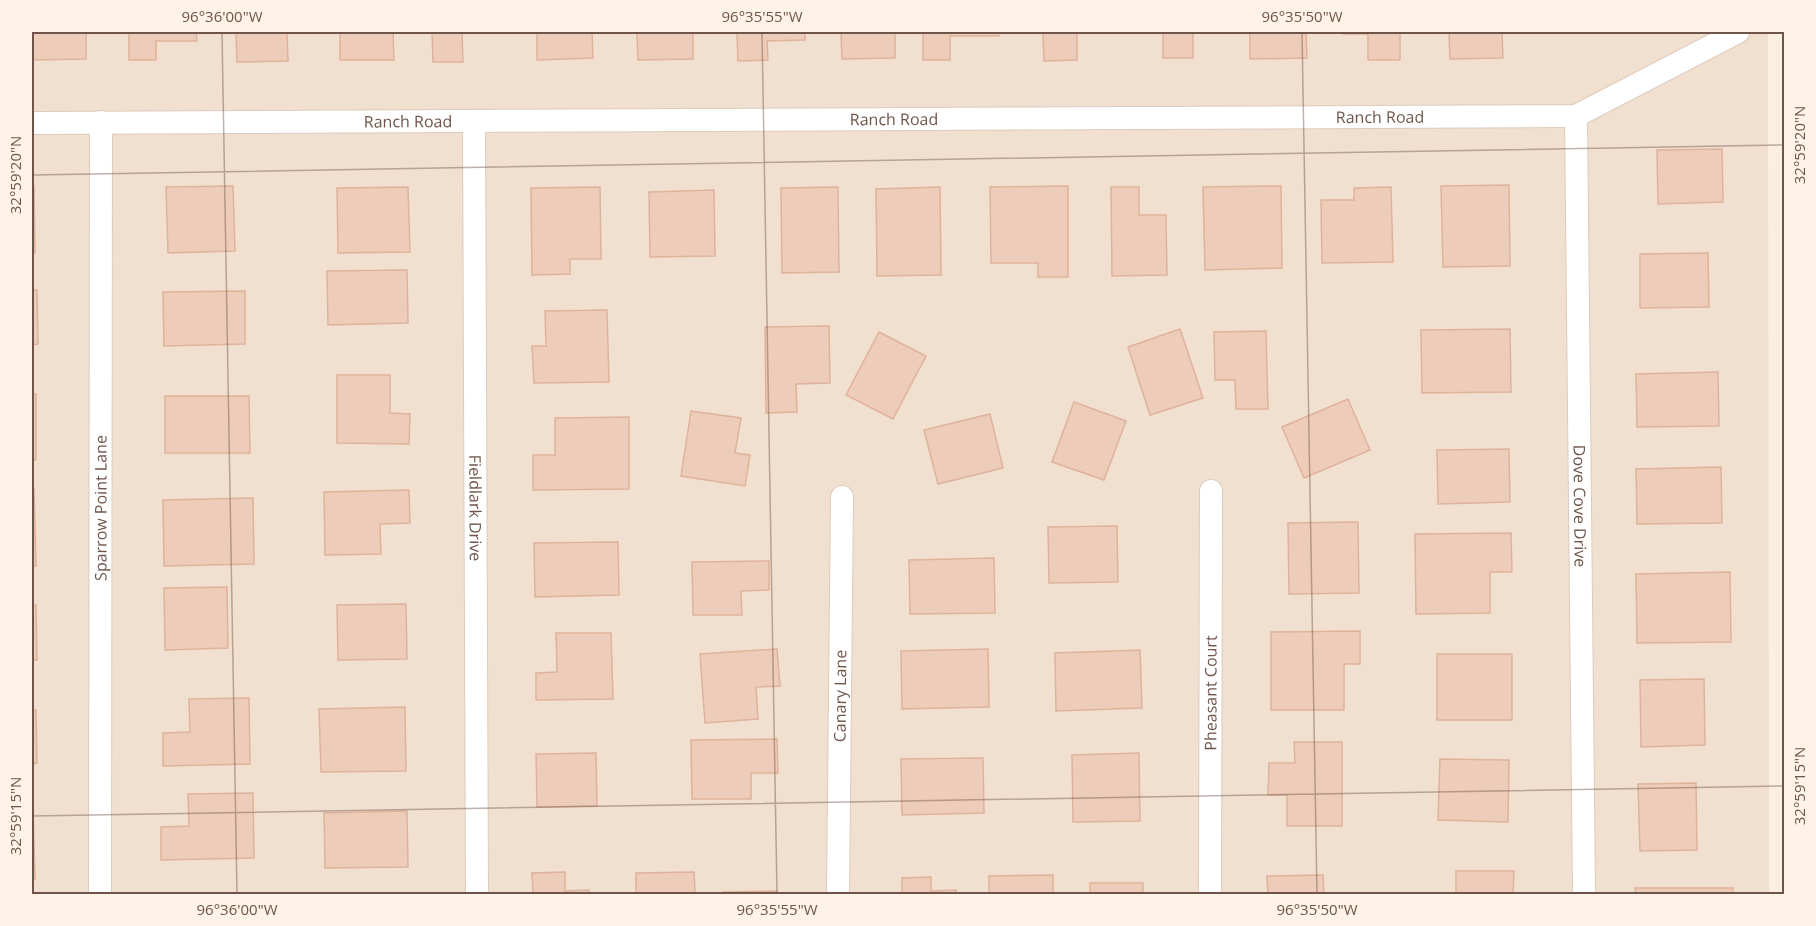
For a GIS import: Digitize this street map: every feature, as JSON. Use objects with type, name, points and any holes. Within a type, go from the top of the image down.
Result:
[{"type":"street","name":"Ranch Road","points":[[32,123],[1576,116],[1738,32]]},
{"type":"street","name":"Dove Cove Drive","points":[[1576,116],[1584,894]]},
{"type":"street","name":"Fieldlark Drive","points":[[474,121],[477,894]]},
{"type":"street","name":"Sparrow Point Lane","points":[[100,894],[101,122]]},
{"type":"street","name":"Pheasant Court","points":[[1210,894],[1211,491]]},
{"type":"street","name":"Canary Lane","points":[[838,894],[842,497]]},
{"type":"shaded area","points":[[32,32],[1768,32],[1769,894],[32,894]]},
{"type":"building","points":[[32,32],[86,32],[86,59],[32,60]]},
{"type":"building","points":[[129,32],[196,32],[197,41],[156,41],[156,60],[129,60]]},
{"type":"building","points":[[236,32],[287,32],[288,61],[237,62]]},
{"type":"building","points":[[340,32],[393,32],[394,60],[340,60]]},
{"type":"building","points":[[432,32],[462,32],[463,62],[433,62]]},
{"type":"building","points":[[537,32],[592,32],[593,58],[537,60]]},
{"type":"building","points":[[637,32],[693,32],[693,59],[638,60]]},
{"type":"building","points":[[737,32],[805,32],[805,40],[767,41],[768,60],[738,61]]},
{"type":"building","points":[[841,32],[895,32],[895,58],[842,59]]},
{"type":"building","points":[[923,32],[999,32],[999,36],[950,36],[950,60],[923,60]]},
{"type":"building","points":[[1043,32],[1077,32],[1077,60],[1044,61]]},
{"type":"building","points":[[1163,32],[1193,32],[1193,58],[1163,58]]},
{"type":"building","points":[[1250,32],[1306,32],[1307,58],[1250,59]]},
{"type":"building","points":[[1343,32],[1400,32],[1400,60],[1368,60],[1368,34],[1343,34]]},
{"type":"building","points":[[1449,32],[1502,32],[1503,58],[1450,59]]},
{"type":"building","points":[[1722,149],[1723,202],[1658,204],[1657,150]]},
{"type":"building","points":[[1509,185],[1510,266],[1443,267],[1441,186]]},
{"type":"building","points":[[32,186],[34,186],[35,253],[32,253]]},
{"type":"building","points":[[233,186],[235,251],[168,253],[166,187]]},
{"type":"building","points":[[1068,186],[1068,277],[1038,277],[1038,263],[991,263],[990,187]]},
{"type":"building","points":[[1281,186],[1282,268],[1205,270],[1203,187]]},
{"type":"building","points":[[408,187],[410,252],[338,253],[337,188]]},
{"type":"building","points":[[600,187],[601,259],[570,259],[570,274],[532,275],[531,188]]},
{"type":"building","points":[[838,187],[839,272],[782,273],[781,188]]},
{"type":"building","points":[[940,187],[941,275],[877,276],[876,189]]},
{"type":"building","points":[[1111,187],[1139,187],[1139,215],[1166,215],[1167,275],[1112,276]]},
{"type":"building","points":[[1391,187],[1393,262],[1322,263],[1321,200],[1354,200],[1354,188]]},
{"type":"building","points":[[714,190],[715,256],[650,257],[649,192]]},
{"type":"building","points":[[1708,253],[1709,307],[1640,308],[1640,254]]},
{"type":"building","points":[[407,270],[408,323],[328,325],[327,271]]},
{"type":"building","points":[[32,290],[37,290],[38,344],[32,345]]},
{"type":"building","points":[[245,291],[245,344],[164,346],[163,292]]},
{"type":"building","points":[[607,310],[609,382],[534,383],[532,346],[546,346],[545,311]]},
{"type":"building","points":[[829,326],[830,383],[796,384],[797,412],[766,413],[765,327]]},
{"type":"building","points":[[1180,329],[1203,398],[1150,415],[1128,347]]},
{"type":"building","points":[[1510,329],[1511,392],[1422,393],[1421,330]]},
{"type":"building","points":[[1266,331],[1268,409],[1236,409],[1235,380],[1215,380],[1214,332]]},
{"type":"building","points":[[879,332],[926,356],[893,419],[846,395]]},
{"type":"building","points":[[1718,372],[1719,426],[1637,427],[1636,374]]},
{"type":"building","points":[[337,375],[390,375],[390,413],[410,414],[409,444],[337,443]]},
{"type":"building","points":[[32,394],[36,394],[36,460],[32,460]]},
{"type":"building","points":[[165,396],[249,396],[250,453],[165,453]]},
{"type":"building","points":[[1348,399],[1370,450],[1304,478],[1282,427]]},
{"type":"building","points":[[1074,402],[1126,421],[1104,480],[1052,462]]},
{"type":"building","points":[[691,411],[741,418],[735,453],[750,455],[745,486],[681,476]]},
{"type":"building","points":[[990,414],[1003,468],[938,484],[924,430]]},
{"type":"building","points":[[629,417],[629,489],[533,490],[533,455],[555,455],[555,418]]},
{"type":"building","points":[[1509,449],[1510,502],[1438,504],[1437,450]]},
{"type":"building","points":[[1721,467],[1722,523],[1637,524],[1636,469]]},
{"type":"building","points":[[32,489],[34,489],[36,566],[32,566]]},
{"type":"building","points":[[409,490],[410,523],[380,524],[381,554],[325,555],[324,492]]},
{"type":"building","points":[[253,498],[254,564],[164,566],[163,500]]},
{"type":"building","points":[[1358,522],[1359,593],[1289,594],[1288,523]]},
{"type":"building","points":[[1117,526],[1118,582],[1049,583],[1048,527]]},
{"type":"building","points":[[1511,533],[1512,572],[1490,572],[1490,613],[1416,614],[1415,534]]},
{"type":"building","points":[[618,542],[619,595],[535,597],[534,543]]},
{"type":"building","points":[[994,558],[995,613],[910,614],[909,560]]},
{"type":"building","points":[[769,561],[769,590],[741,591],[742,615],[693,615],[692,562]]},
{"type":"building","points":[[1730,572],[1731,642],[1637,643],[1636,574]]},
{"type":"building","points":[[227,587],[228,648],[165,650],[164,588]]},
{"type":"building","points":[[406,604],[407,659],[338,660],[337,605]]},
{"type":"building","points":[[32,605],[36,605],[37,660],[32,660]]},
{"type":"building","points":[[1360,631],[1360,664],[1344,664],[1344,710],[1271,710],[1271,632]]},
{"type":"building","points":[[556,633],[611,633],[613,699],[536,700],[536,673],[557,672]]},
{"type":"building","points":[[777,649],[780,686],[756,687],[758,719],[705,723],[700,654]]},
{"type":"building","points":[[988,649],[989,707],[902,709],[901,651]]},
{"type":"building","points":[[1140,650],[1142,708],[1056,711],[1055,653]]},
{"type":"building","points":[[1437,654],[1512,654],[1512,720],[1437,720]]},
{"type":"building","points":[[1704,679],[1705,745],[1641,747],[1640,680]]},
{"type":"building","points":[[249,698],[250,764],[163,766],[163,733],[190,732],[189,699]]},
{"type":"building","points":[[405,707],[406,771],[321,772],[319,709]]},
{"type":"building","points":[[32,710],[36,710],[37,763],[32,764]]},
{"type":"building","points":[[777,739],[778,773],[751,773],[751,799],[692,799],[691,740]]},
{"type":"building","points":[[1294,742],[1342,742],[1342,826],[1287,826],[1287,795],[1268,795],[1269,763],[1295,763]]},
{"type":"building","points":[[596,753],[597,806],[537,807],[536,754]]},
{"type":"building","points":[[1139,753],[1140,821],[1073,822],[1072,755]]},
{"type":"building","points":[[983,758],[984,813],[902,815],[901,759]]},
{"type":"building","points":[[1440,759],[1509,760],[1508,822],[1438,820]]},
{"type":"building","points":[[1696,783],[1697,850],[1640,851],[1638,784]]},
{"type":"building","points":[[253,793],[254,858],[161,860],[161,827],[189,826],[188,794]]},
{"type":"building","points":[[33,810],[35,879],[32,879]]},
{"type":"building","points":[[407,811],[408,867],[325,868],[324,813]]},
{"type":"building","points":[[1456,871],[1514,871],[1513,894],[1456,894]]},
{"type":"building","points":[[565,872],[565,891],[589,890],[589,894],[533,894],[532,873]]},
{"type":"building","points":[[694,872],[695,894],[636,894],[636,873]]},
{"type":"building","points":[[1053,875],[1053,894],[989,894],[989,876]]},
{"type":"building","points":[[1323,875],[1324,894],[1268,894],[1267,876]]},
{"type":"building","points":[[931,877],[931,891],[956,890],[956,894],[902,894],[902,878]]},
{"type":"building","points":[[1090,883],[1143,883],[1143,894],[1090,894]]},
{"type":"building","points":[[1635,888],[1733,888],[1733,894],[1636,894]]},
{"type":"building","points":[[777,891],[777,894],[723,894],[723,892]]}]
